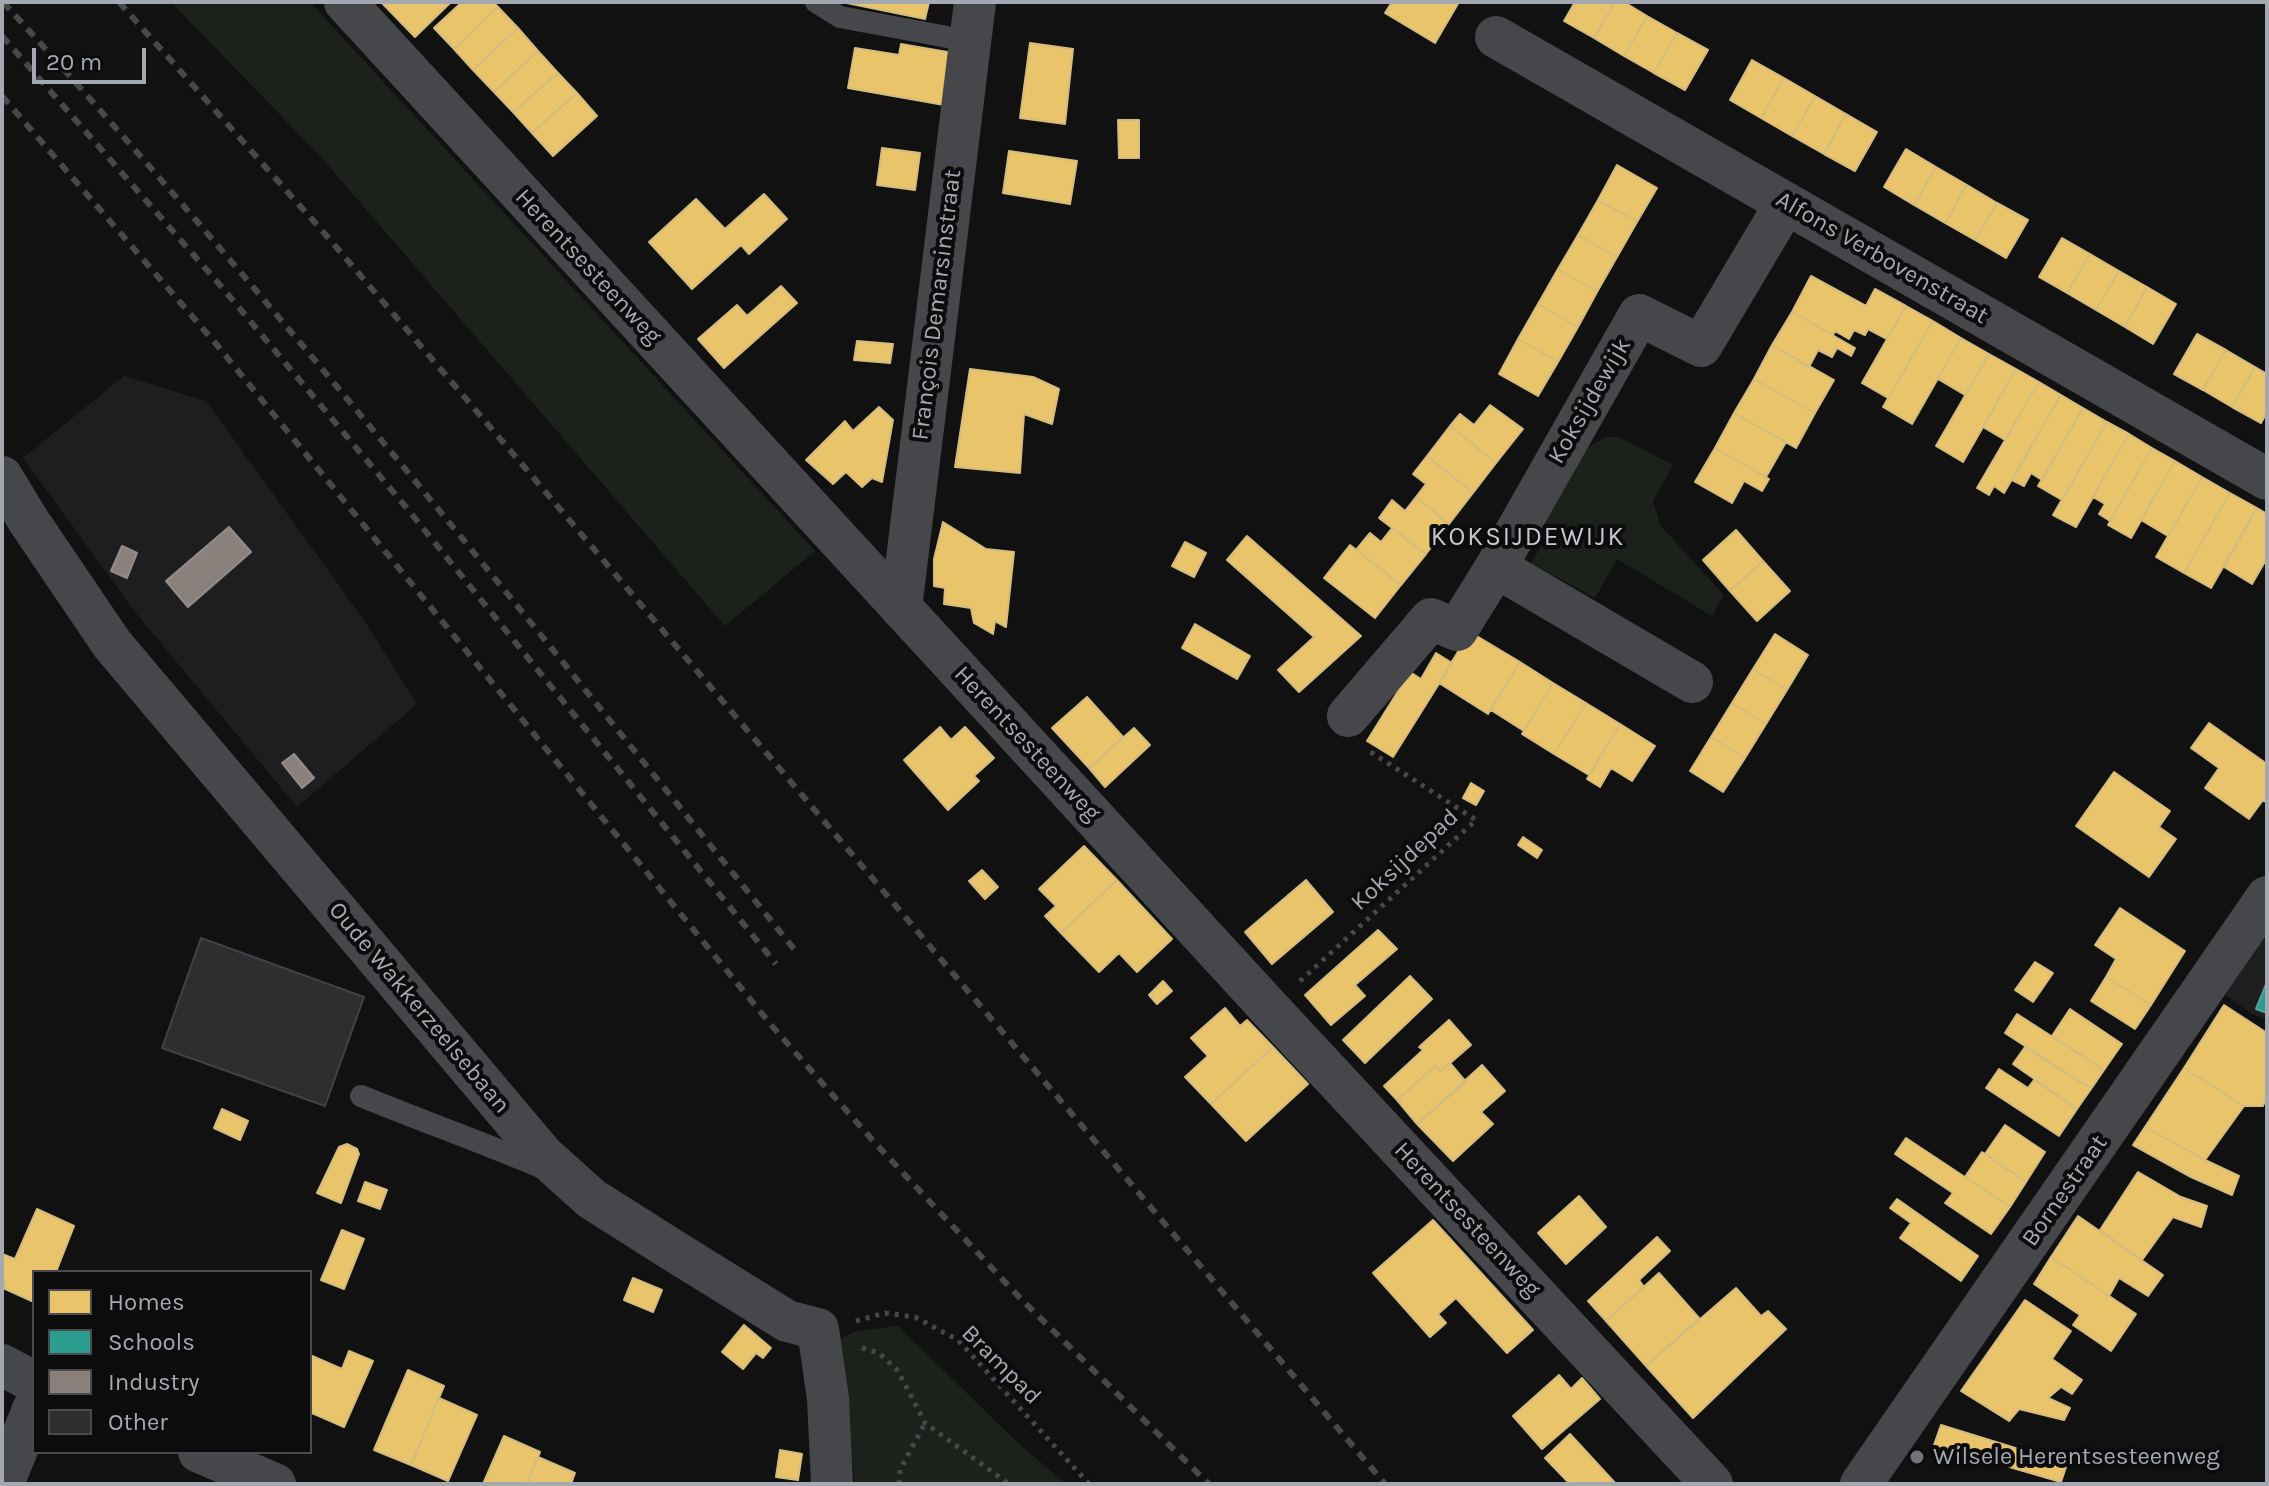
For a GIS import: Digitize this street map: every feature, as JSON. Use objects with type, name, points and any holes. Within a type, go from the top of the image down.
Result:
[{"type":"street","name":"Herentsesteenweg","points":[[345,2],[1270,1009],[1712,1484]]},
{"type":"street","name":"François Demarsinstraat","points":[[901,608],[972,22]]},
{"type":"street","name":"Alfons Verbovenstraat","points":[[1496,37],[2267,479]]},
{"type":"street","name":"Koksijdewijk","points":[[1348,716],[1431,619],[1457,630],[1639,315],[1701,346],[1786,203]]},
{"type":"street","name":"Oude Wakkerzeelsebaan","points":[[2,477],[112,644],[543,1155],[592,1199],[787,1321],[830,1327]]},
{"type":"street","points":[[1496,567],[1692,682]]},
{"type":"street","name":"Bornestraat","points":[[1861,1484],[2267,897]]},
{"type":"street","points":[[830,1327],[828,1399],[832,1484]]},
{"type":"street","points":[[2,1365],[32,1381]]},
{"type":"street","points":[[3,1484],[32,1412]]},
{"type":"street","points":[[204,1454],[275,1484]]},
{"type":"lane","points":[[816,2],[840,17],[972,22]]},
{"type":"lane","points":[[361,1096],[475,1139],[573,1182]]},
{"type":"path","name":"Koksijdepad","points":[[1270,1009],[1476,820],[1356,742],[1348,716]]},
{"type":"path","name":"Brampad","points":[[830,1327],[885,1313],[915,1317],[958,1340],[1089,1484]]},
{"type":"path","points":[[830,1327],[859,1347],[879,1353],[898,1371],[925,1423],[1009,1484]]},
{"type":"path","points":[[899,1484],[900,1470],[925,1423]]},
{"type":"shaded area","points":[[171,2],[310,2],[815,551],[725,626],[320,156]]},
{"type":"shaded area","points":[[124,376],[206,401],[364,620],[417,704],[297,807],[135,612],[23,458]]},
{"type":"shaded area","name":"Koksijdewijk","points":[[1605,437],[1619,437],[1673,465],[1653,501],[1660,525],[1724,595],[1712,616],[1617,559],[1595,598],[1531,563],[1545,540],[1530,529],[1570,459]]},
{"type":"shaded area","points":[[2267,922],[2267,1019],[2252,1014],[2222,993]]},
{"type":"shaded area","points":[[898,1326],[1017,1442],[1066,1484],[855,1484],[839,1340],[856,1331]]},
{"type":"building: Homes","points":[[381,2],[451,2],[415,37]]},
{"type":"building: Homes","points":[[462,2],[493,2],[498,7],[454,49],[434,28]]},
{"type":"building: Homes","points":[[842,2],[929,2],[925,19]]},
{"type":"building: Homes","points":[[1392,2],[1459,2],[1435,43],[1385,13]]},
{"type":"building: Homes","points":[[1575,2],[1615,2],[1594,38],[1564,21]]},
{"type":"building: Homes","points":[[1615,2],[1624,2],[1647,16],[1624,56],[1594,38]]},
{"type":"building: Homes","points":[[498,7],[518,28],[473,70],[454,49]]},
{"type":"building: Homes","points":[[1647,16],[1677,33],[1654,73],[1624,56]]},
{"type":"building: Homes","points":[[518,28],[538,51],[494,92],[473,70]]},
{"type":"building: Homes","points":[[1677,33],[1708,50],[1685,90],[1654,73]]},
{"type":"building: Homes","points":[[1030,43],[1073,49],[1065,124],[1020,118]]},
{"type":"building: Homes","points":[[901,44],[953,53],[944,105],[848,88],[855,48],[899,55]]},
{"type":"building: Homes","points":[[538,51],[558,73],[513,112],[494,92]]},
{"type":"building: Homes","points":[[1752,60],[1784,78],[1761,118],[1730,100]]},
{"type":"building: Homes","points":[[558,73],[577,93],[532,133],[513,112]]},
{"type":"building: Homes","points":[[1784,78],[1815,96],[1792,136],[1761,118]]},
{"type":"building: Homes","points":[[577,93],[597,116],[553,156],[532,133]]},
{"type":"building: Homes","points":[[1815,96],[1846,114],[1824,154],[1792,136]]},
{"type":"building: Homes","points":[[1846,114],[1877,132],[1855,171],[1824,154]]},
{"type":"building: Homes","points":[[1118,120],[1139,120],[1139,158],[1119,158]]},
{"type":"building: Homes","points":[[882,148],[920,153],[915,190],[877,185]]},
{"type":"building: Homes","points":[[1906,149],[1936,167],[1914,205],[1884,187]]},
{"type":"building: Homes","points":[[1009,151],[1077,161],[1070,204],[1003,193]]},
{"type":"building: Homes","points":[[1617,165],[1657,188],[1637,222],[1598,200]]},
{"type":"building: Homes","points":[[1936,167],[1967,185],[1945,223],[1914,205]]},
{"type":"building: Homes","points":[[1967,185],[1997,203],[1975,240],[1945,223]]},
{"type":"building: Homes","points":[[764,194],[787,219],[749,254],[741,245],[692,289],[649,242],[696,199],[725,229]]},
{"type":"building: Homes","points":[[1598,200],[1637,222],[1617,257],[1578,235]]},
{"type":"building: Homes","points":[[1997,203],[2028,220],[2006,258],[1975,240]]},
{"type":"building: Homes","points":[[1578,235],[1617,257],[1597,292],[1558,269]]},
{"type":"building: Homes","points":[[2062,238],[2090,254],[2067,293],[2039,277]]},
{"type":"building: Homes","points":[[2090,254],[2119,271],[2096,310],[2067,293]]},
{"type":"building: Homes","points":[[1558,269],[1597,292],[1578,327],[1538,304]]},
{"type":"building: Homes","points":[[2119,271],[2147,287],[2125,327],[2096,310]]},
{"type":"building: Homes","points":[[1811,276],[1866,306],[1875,289],[1906,306],[1887,339],[1868,329],[1865,335],[1854,330],[1849,339],[1835,331],[1833,335],[1792,312]]},
{"type":"building: Homes","points":[[781,286],[797,303],[724,368],[698,339],[737,305],[747,316]]},
{"type":"building: Homes","points":[[2147,287],[2176,304],[2153,344],[2125,327]]},
{"type":"building: Homes","points":[[1538,304],[1578,327],[1558,362],[1518,339]]},
{"type":"building: Homes","points":[[1906,306],[1933,321],[1888,398],[1862,383]]},
{"type":"building: Homes","points":[[1792,312],[1855,348],[1851,356],[1837,348],[1832,357],[1818,350],[1809,367],[1772,345]]},
{"type":"building: Homes","points":[[1933,321],[1961,338],[1912,424],[1883,407]]},
{"type":"building: Homes","points":[[2197,334],[2226,350],[2203,390],[2174,374]]},
{"type":"building: Homes","points":[[1961,338],[1989,354],[1965,395],[1938,379]]},
{"type":"building: Homes","points":[[1518,339],[1558,362],[1538,396],[1499,374]]},
{"type":"building: Homes","points":[[857,341],[893,344],[890,363],[854,360]]},
{"type":"building: Homes","points":[[1772,345],[1834,380],[1815,413],[1754,379]]},
{"type":"building: Homes","points":[[2226,350],[2255,367],[2232,407],[2203,390]]},
{"type":"building: Homes","points":[[1989,354],[2016,369],[1963,462],[1936,446]]},
{"type":"building: Homes","points":[[2255,367],[2267,374],[2267,412],[2261,423],[2232,407]]},
{"type":"building: Homes","points":[[970,369],[1033,377],[1059,389],[1052,424],[1024,414],[1020,473],[955,467]]},
{"type":"building: Homes","points":[[2016,369],[2039,382],[2005,440],[1983,427]]},
{"type":"building: Homes","points":[[1754,379],[1815,413],[1796,448],[1734,413]]},
{"type":"building: Homes","points":[[2039,382],[2061,395],[2004,493],[1994,486],[1989,495],[1977,488]]},
{"type":"building: Homes","points":[[2061,395],[2083,408],[2042,480],[2031,473],[2024,486],[2012,480]]},
{"type":"building: Homes","points":[[1490,405],[1523,429],[1496,463],[1450,426],[1460,414],[1474,425]]},
{"type":"building: Homes","points":[[879,407],[893,420],[882,482],[872,478],[862,487],[846,472],[833,484],[806,460],[845,421],[853,431]]},
{"type":"building: Homes","points":[[2083,408],[2107,422],[2062,500],[2038,486]]},
{"type":"building: Homes","points":[[1734,413],[1786,442],[1766,477],[1715,448]]},
{"type":"building: Homes","points":[[2107,422],[2129,434],[2076,527],[2053,515]]},
{"type":"building: Homes","points":[[1450,426],[1496,463],[1473,493],[1427,456]]},
{"type":"building: Homes","points":[[2129,434],[2152,448],[2110,521],[2099,514],[2105,504],[2093,497]]},
{"type":"building: Homes","points":[[1715,448],[1769,479],[1762,491],[1744,481],[1732,503],[1695,482]]},
{"type":"building: Homes","points":[[2152,448],[2175,461],[2131,538],[2108,525]]},
{"type":"building: Homes","points":[[1427,456],[1473,493],[1449,524],[1416,497],[1426,484],[1413,474]]},
{"type":"building: Homes","points":[[2175,461],[2202,477],[2168,536],[2141,520]]},
{"type":"building: Homes","points":[[2202,477],[2230,493],[2184,573],[2156,557]]},
{"type":"building: Homes","points":[[2230,493],[2257,508],[2211,588],[2184,573]]},
{"type":"building: Homes","points":[[1416,497],[1449,524],[1426,554],[1379,518],[1392,500],[1405,511]]},
{"type":"building: Homes","points":[[2257,508],[2267,514],[2267,558],[2252,584],[2224,567]]},
{"type":"building: Homes","points":[[943,522],[986,549],[1014,552],[1006,627],[995,621],[993,634],[974,623],[971,608],[944,604],[945,588],[934,586],[934,559]]},
{"type":"building: Homes","points":[[1392,528],[1426,554],[1401,585],[1356,550],[1370,533],[1381,542]]},
{"type":"building: Homes","points":[[1736,530],[1763,561],[1730,591],[1703,560]]},
{"type":"building: Homes","points":[[1247,536],[1361,636],[1299,692],[1278,670],[1314,637],[1227,560]]},
{"type":"building: Homes","points":[[1185,542],[1206,553],[1194,577],[1172,566]]},
{"type":"building: Homes","points":[[1350,545],[1401,585],[1375,618],[1324,578]]},
{"type":"building: Homes","points":[[1763,561],[1790,591],[1757,621],[1730,591]]},
{"type":"building: Homes","points":[[1195,624],[1250,656],[1237,679],[1182,648]]},
{"type":"building: Homes","points":[[1470,632],[1520,662],[1488,714],[1439,683]]},
{"type":"building: Homes","points":[[1775,634],[1808,655],[1787,690],[1753,669]]},
{"type":"building: Homes","points":[[1436,653],[1452,663],[1393,757],[1367,741],[1410,672],[1421,679]]},
{"type":"building: Homes","points":[[1520,662],[1553,683],[1524,731],[1491,710]]},
{"type":"building: Homes","points":[[1753,669],[1787,690],[1766,724],[1732,703]]},
{"type":"building: Homes","points":[[1553,683],[1586,703],[1554,754],[1522,734]]},
{"type":"building: Homes","points":[[1087,697],[1123,737],[1089,768],[1052,728]]},
{"type":"building: Homes","points":[[1586,703],[1620,724],[1589,775],[1554,754]]},
{"type":"building: Homes","points":[[1732,703],[1766,724],[1745,758],[1711,737]]},
{"type":"building: Homes","points":[[2209,723],[2267,764],[2267,803],[2263,800],[2249,819],[2205,788],[2219,768],[2191,748]]},
{"type":"building: Homes","points":[[1620,724],[1655,746],[1632,781],[1611,768],[1600,787],[1587,779]]},
{"type":"building: Homes","points":[[940,727],[951,740],[965,727],[994,758],[974,776],[979,781],[948,810],[904,760]]},
{"type":"building: Homes","points":[[1134,728],[1150,745],[1105,787],[1089,768]]},
{"type":"building: Homes","points":[[1711,737],[1745,758],[1723,792],[1690,771]]},
{"type":"building: Homes","points":[[2114,772],[2170,811],[2159,827],[2176,839],[2149,877],[2076,826]]},
{"type":"building: Homes","points":[[1471,783],[1484,791],[1476,805],[1463,798]]},
{"type":"building: Homes","points":[[1523,837],[1542,850],[1537,858],[1518,845]]},
{"type":"building: Homes","points":[[1084,846],[1117,880],[1061,933],[1045,916],[1056,906],[1039,889]]},
{"type":"building: Homes","points":[[982,870],[998,887],[985,899],[969,881]]},
{"type":"building: Homes","points":[[1117,880],[1172,939],[1137,972],[1119,953],[1099,972],[1061,933]]},
{"type":"building: Homes","points":[[1306,880],[1333,912],[1272,964],[1245,932]]},
{"type":"building: Homes","points":[[2120,908],[2185,951],[2151,1005],[2106,977],[2116,959],[2095,945]]},
{"type":"building: Homes","points":[[1378,930],[1397,949],[1355,985],[1365,996],[1331,1025],[1305,995]]},
{"type":"building: Homes","points":[[2035,962],[2053,973],[2033,1002],[2015,990]]},
{"type":"building: Homes","points":[[1410,976],[1432,999],[1365,1063],[1343,1040]]},
{"type":"building: Homes","points":[[2106,977],[2151,1005],[2135,1029],[2091,1001]]},
{"type":"building: Homes","points":[[1163,981],[1172,991],[1157,1004],[1149,995]]},
{"type":"building: Homes","points":[[2224,1005],[2267,1033],[2267,1095],[2263,1106],[2244,1106],[2184,1068]]},
{"type":"building: Homes","points":[[1225,1008],[1240,1026],[1247,1020],[1273,1047],[1211,1104],[1185,1077],[1208,1056],[1191,1038]]},
{"type":"building: Homes","points":[[2070,1009],[2122,1044],[2104,1070],[2052,1036]]},
{"type":"building: Homes","points":[[2017,1014],[2104,1070],[2091,1089],[2005,1033]]},
{"type":"building: Homes","points":[[1449,1020],[1471,1045],[1441,1071],[1435,1066],[1397,1100],[1384,1086],[1423,1050],[1419,1047]]},
{"type":"building: Homes","points":[[1273,1047],[1308,1084],[1246,1141],[1211,1104]]},
{"type":"building: Homes","points":[[2025,1047],[2091,1089],[2077,1109],[2013,1064]]},
{"type":"building: Homes","points":[[1450,1063],[1466,1082],[1417,1124],[1397,1100],[1435,1066],[1441,1071]]},
{"type":"building: Homes","points":[[1482,1065],[1505,1091],[1481,1112],[1493,1124],[1453,1161],[1417,1124]]},
{"type":"building: Homes","points":[[2184,1068],[2244,1106],[2205,1160],[2145,1127]]},
{"type":"building: Homes","points":[[1999,1069],[2028,1088],[2034,1080],[2077,1109],[2059,1136],[1986,1088]]},
{"type":"building: Homes","points":[[222,1109],[248,1121],[240,1140],[214,1128]]},
{"type":"building: Homes","points":[[2005,1125],[2045,1152],[2026,1182],[1985,1154]]},
{"type":"building: Homes","points":[[2145,1127],[2239,1176],[2232,1195],[2191,1177],[2133,1145]]},
{"type":"building: Homes","points":[[1906,1138],[2010,1207],[1991,1234],[1945,1203],[1953,1193],[1895,1154]]},
{"type":"building: Homes","points":[[347,1144],[357,1149],[359,1154],[341,1203],[317,1193],[339,1147]]},
{"type":"building: Homes","points":[[1982,1152],[2026,1182],[2010,1207],[1965,1177]]},
{"type":"building: Homes","points":[[2138,1172],[2181,1197],[2207,1206],[2201,1227],[2173,1217],[2142,1260],[2100,1230]]},
{"type":"building: Homes","points":[[365,1182],[387,1190],[380,1209],[358,1201]]},
{"type":"building: Homes","points":[[1579,1196],[1606,1227],[1566,1264],[1538,1233]]},
{"type":"building: Homes","points":[[1897,1199],[1978,1256],[1961,1281],[1900,1238],[1911,1223],[1890,1208]]},
{"type":"building: Homes","points":[[37,1209],[74,1226],[57,1270],[32,1270],[32,1301],[3,1288],[2,1254],[15,1259]]},
{"type":"building: Homes","points":[[2078,1216],[2163,1275],[2148,1296],[2119,1278],[2109,1296],[2051,1257]]},
{"type":"building: Homes","points":[[1433,1220],[1533,1330],[1507,1353],[1456,1298],[1438,1314],[1446,1323],[1430,1337],[1373,1273]]},
{"type":"building: Homes","points":[[342,1230],[364,1239],[344,1289],[321,1280]]},
{"type":"building: Homes","points":[[1657,1237],[1670,1251],[1639,1280],[1644,1287],[1606,1321],[1588,1301]]},
{"type":"building: Homes","points":[[2051,1257],[2136,1314],[2111,1351],[2073,1325],[2080,1315],[2034,1284]]},
{"type":"building: Homes","points":[[1659,1273],[1699,1318],[1646,1366],[1606,1321]]},
{"type":"building: Homes","points":[[633,1278],[662,1290],[653,1312],[624,1300]]},
{"type":"building: Homes","points":[[1736,1288],[1761,1316],[1768,1311],[1786,1329],[1693,1418],[1646,1366]]},
{"type":"building: Homes","points":[[2025,1300],[2071,1331],[2052,1359],[2082,1380],[2072,1394],[2061,1387],[2048,1398],[2070,1408],[2064,1420],[2019,1409],[2009,1421],[1961,1391]]},
{"type":"building: Homes","points":[[744,1325],[771,1348],[763,1358],[756,1353],[743,1369],[722,1352]]},
{"type":"building: Homes","points":[[349,1351],[373,1361],[344,1427],[312,1413],[312,1356],[342,1369]]},
{"type":"building: Homes","points":[[408,1370],[444,1386],[411,1465],[374,1450]]},
{"type":"building: Homes","points":[[1559,1375],[1571,1389],[1582,1378],[1600,1399],[1542,1449],[1513,1416]]},
{"type":"building: Homes","points":[[439,1398],[477,1415],[448,1481],[411,1465]]},
{"type":"building: Homes","points":[[1941,1425],[2067,1464],[2061,1482],[1934,1445]]},
{"type":"building: Homes","points":[[1570,1434],[1616,1484],[1570,1484],[1545,1458]]},
{"type":"building: Homes","points":[[504,1436],[540,1452],[527,1484],[483,1484]]},
{"type":"building: Homes","points":[[780,1450],[802,1454],[798,1480],[776,1477]]},
{"type":"building: Homes","points":[[538,1457],[575,1473],[571,1484],[527,1484]]},
{"type":"building: Schools","points":[[2267,982],[2267,1013],[2256,1009]]},
{"type":"building: Industry","points":[[229,527],[251,552],[188,607],[166,581]]},
{"type":"building: Industry","points":[[122,546],[137,553],[127,578],[111,571]]},
{"type":"building: Industry","points":[[294,754],[314,778],[302,788],[282,763]]},
{"type":"building: Other","points":[[201,938],[364,997],[325,1106],[162,1048]]},
{"type":"railway","points":[[3,2],[307,351],[794,949]]},
{"type":"railway","points":[[119,2],[325,234],[538,483],[1385,1484]]},
{"type":"railway","points":[[2,36],[220,285],[405,506],[776,964]]},
{"type":"railway","points":[[2,96],[217,345],[772,1026],[876,1144],[1020,1298],[1209,1484]]},
{"type":"place","name":"Wilsele Herentsesteenweg","points":[[1917,1457]]},
{"type":"district","name":"KOKSIJDEWIJK","points":[[1528,538]]}]
